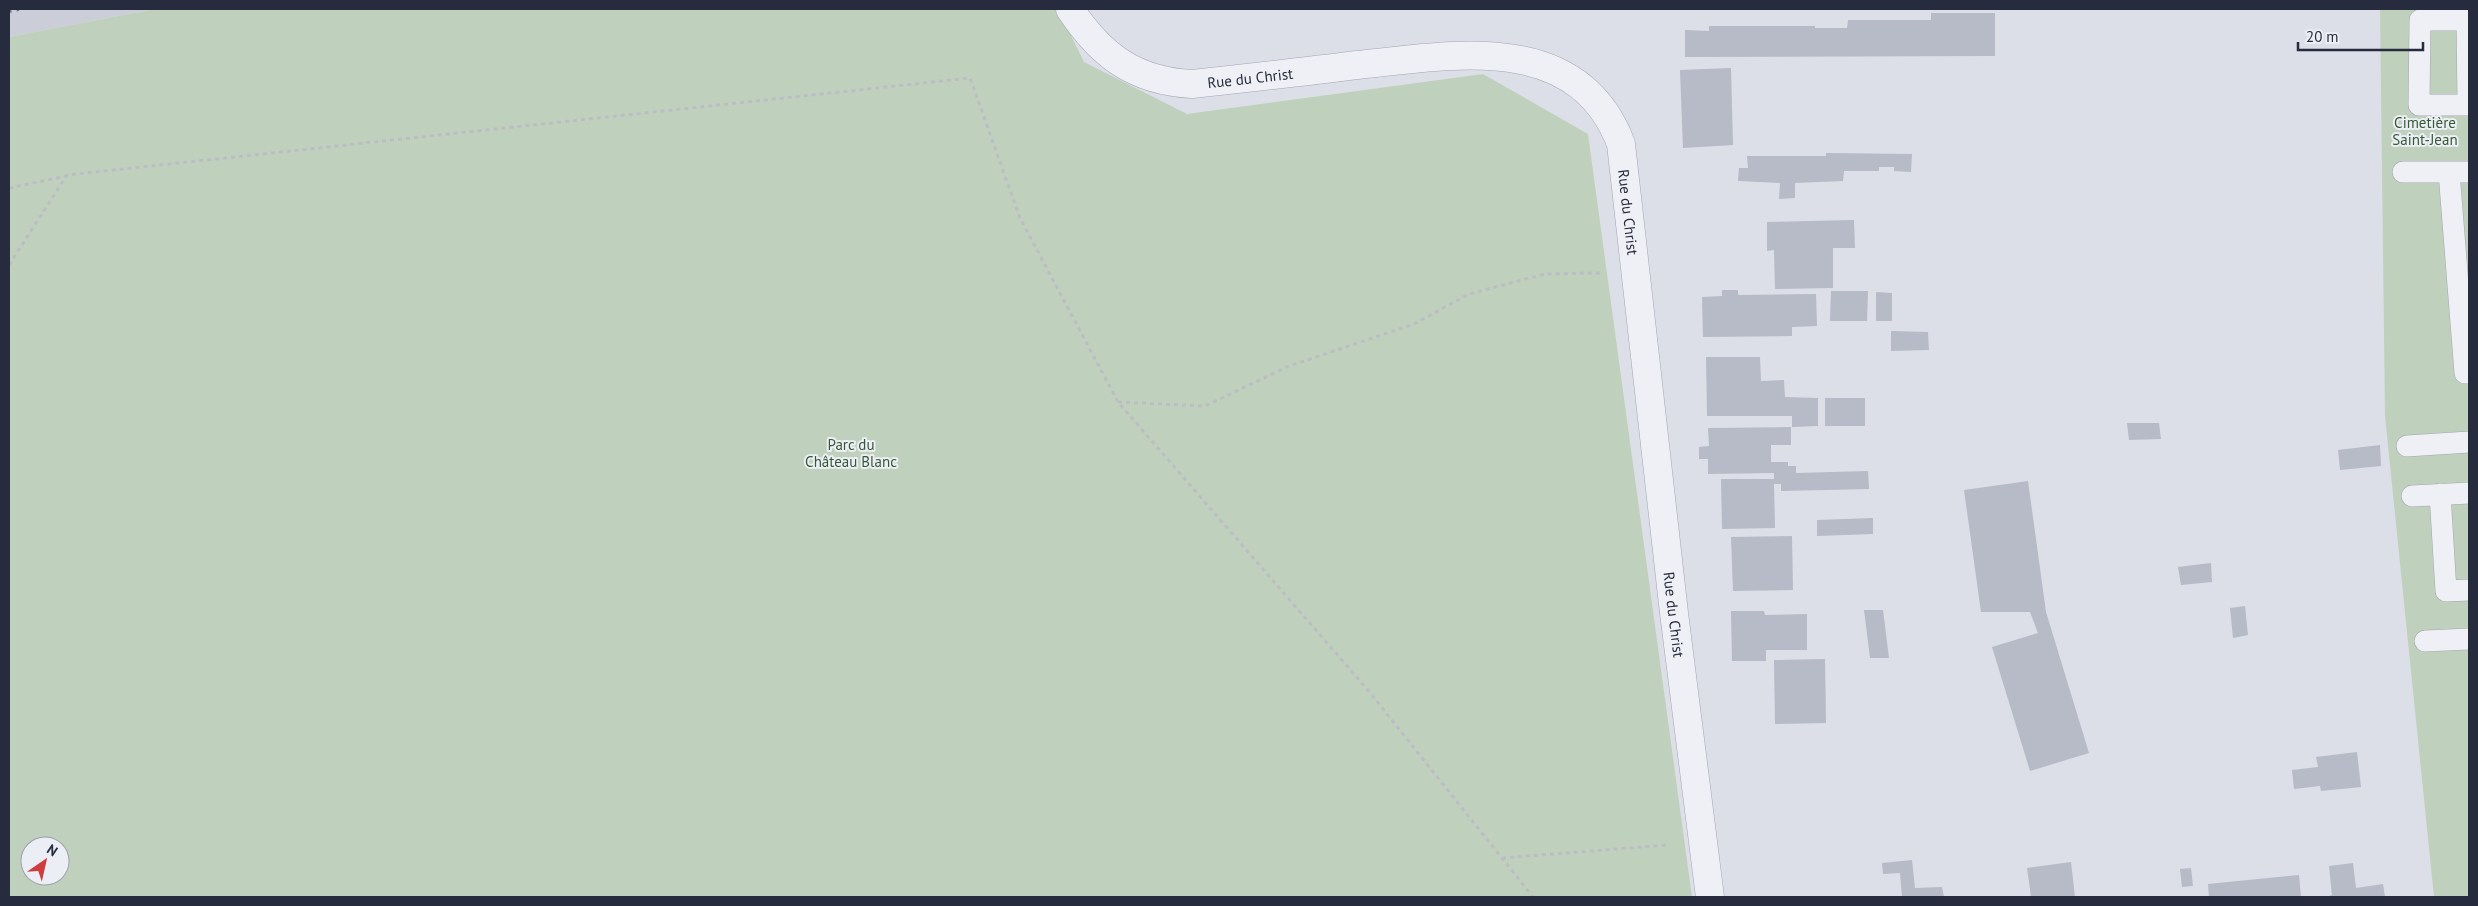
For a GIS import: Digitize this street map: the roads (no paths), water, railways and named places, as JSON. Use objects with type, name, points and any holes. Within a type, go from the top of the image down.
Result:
[{"type":"street","name":"Rue du Christ","points":[[1070,9],[1097,44],[1116,61],[1132,70],[1172,83],[1192,84],[1428,57],[1507,56],[1535,62],[1562,74],[1585,90],[1614,125],[1621,144],[1675,622],[1710,897]]},
{"type":"lane","points":[[2420,20],[2468,20],[2469,104],[2419,105],[2420,20]]},
{"type":"lane","points":[[2403,172],[2459,172],[2465,373],[2469,372]]},
{"type":"lane","points":[[2406,446],[2469,442]]},
{"type":"lane","points":[[2412,496],[2469,493]]},
{"type":"lane","points":[[2440,494],[2446,592],[2469,590]]},
{"type":"lane","points":[[2424,641],[2469,639]]},
{"type":"railway","points":[[9,11],[19,9]]},
{"type":"park label","name":"Cimetière Saint-Jean","points":[[2425,130]]},
{"type":"park label","name":"Parc du Château Blanc","points":[[851,452]]}]
